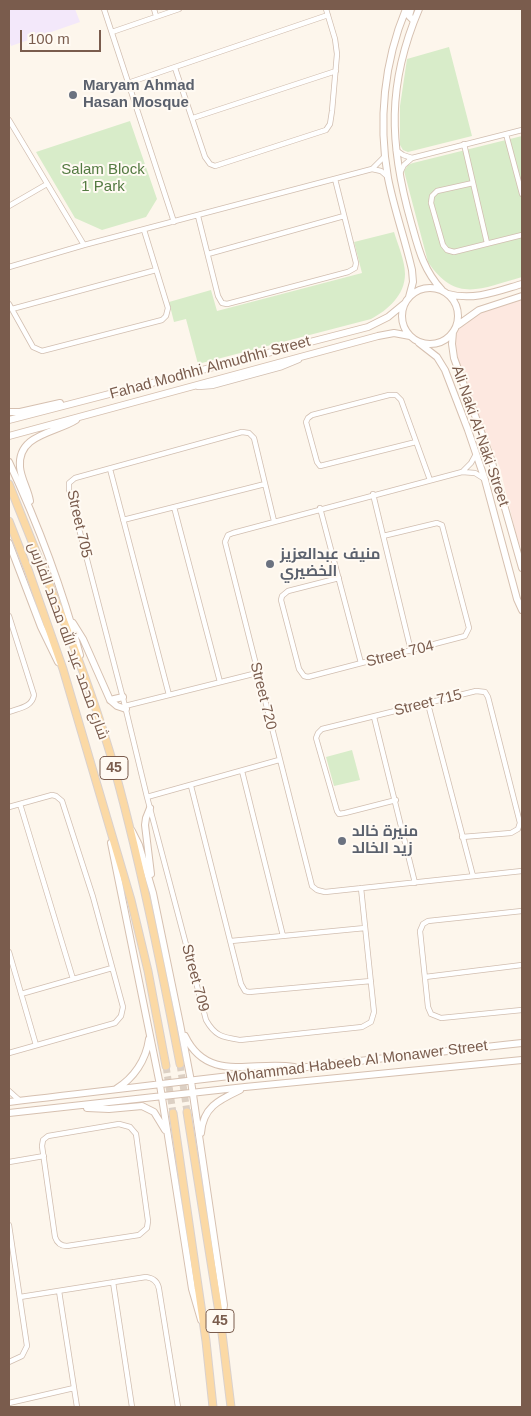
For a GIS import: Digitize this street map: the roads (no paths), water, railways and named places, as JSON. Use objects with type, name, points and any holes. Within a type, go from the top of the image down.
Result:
[{"type":"main road","name":"شارع محمد عبد الله محمد الفارس","points":[[9,484],[88,687],[110,754],[156,944],[180,1064]]},
{"type":"main road","name":"شارع محمد عبد الله محمد الفارس","points":[[9,521],[30,572],[63,669],[111,830],[139,931],[166,1066]]},
{"type":"main road","name":"45","points":[[187,1112],[221,1325],[231,1407]]},
{"type":"main road","name":"45","points":[[173,1113],[204,1327],[211,1407]]},
{"type":"street","points":[[104,9],[174,222]]},
{"type":"street","points":[[154,9],[156,16]]},
{"type":"street","points":[[112,32],[179,9]]},
{"type":"street","points":[[175,68],[205,157],[210,164],[216,166],[326,130],[330,124],[336,71],[335,39],[326,9]]},
{"type":"street","points":[[406,9],[393,45],[388,69],[384,107],[385,156],[388,178],[413,276],[402,316],[402,324],[410,336],[419,343],[438,343],[449,337],[455,329],[479,310],[522,296]]},
{"type":"street","points":[[411,9],[408,16],[414,22]]},
{"type":"street","points":[[419,9],[404,52],[398,80],[394,117],[395,149],[399,175],[422,259],[428,272],[453,299],[458,312],[455,329]]},
{"type":"street","points":[[128,84],[328,15]]},
{"type":"street","points":[[193,118],[336,71]]},
{"type":"street","points":[[9,120],[84,245]]},
{"type":"street","points":[[399,175],[404,165],[412,158],[522,130]]},
{"type":"street","points":[[506,134],[522,194]]},
{"type":"street","points":[[464,144],[487,243]]},
{"type":"street","points":[[395,149],[403,155],[412,158]]},
{"type":"street","points":[[372,169],[385,156]]},
{"type":"street","points":[[9,267],[84,245],[372,169],[381,171],[388,178]]},
{"type":"street","points":[[198,216],[218,296],[222,303],[227,304],[348,272],[354,268],[356,263],[335,179]]},
{"type":"street","points":[[473,183],[437,191],[432,196],[443,245],[447,250],[454,252],[522,235]]},
{"type":"street","points":[[9,199],[10,205],[47,184]]},
{"type":"street","points":[[208,254],[344,216]]},
{"type":"street","points":[[144,230],[168,308],[164,319],[47,351],[40,351],[34,346],[10,306],[156,270]]},
{"type":"street","points":[[405,242],[411,243],[416,240]]},
{"type":"street","points":[[407,300],[421,289],[435,288],[461,297],[475,297],[522,284]]},
{"type":"street","name":"Fahad Modhhi Almudhhi Street","points":[[9,420],[355,330],[382,321],[394,313],[407,300]]},
{"type":"street","name":"Ali Naki Al-Naki Street","points":[[455,329],[453,354],[491,459],[522,568]]},
{"type":"street","points":[[355,330],[358,335],[356,342]]},
{"type":"street","name":"Fahad Modhhi Almudhhi Street","points":[[9,436],[356,342],[389,334],[410,336]]},
{"type":"street","name":"Ali Naki Al-Naki Street","points":[[419,343],[441,363],[453,391],[485,480],[515,594],[522,610]]},
{"type":"street","points":[[453,391],[458,387],[465,388]]},
{"type":"street","points":[[416,442],[320,466],[317,462],[306,422],[312,416],[393,394],[401,400],[430,480]]},
{"type":"street","points":[[9,412],[20,412],[64,402],[101,397]]},
{"type":"street","points":[[31,510],[29,494],[20,469],[20,460],[24,450],[37,436],[67,425],[81,416]]},
{"type":"street","name":"Street 705","points":[[147,797],[69,483],[75,478],[242,432],[249,433],[254,438],[274,521]]},
{"type":"street","points":[[462,472],[471,463],[476,452]]},
{"type":"street","points":[[9,462],[31,510],[69,617],[88,687]]},
{"type":"street","points":[[110,469],[169,694]]},
{"type":"street","points":[[462,472],[475,473],[485,480]]},
{"type":"street","name":"Street 720","points":[[462,472],[274,521],[228,535],[225,542],[312,886],[317,890],[325,892],[522,871]]},
{"type":"street","points":[[123,520],[265,484]]},
{"type":"street","points":[[373,494],[411,651]]},
{"type":"street","points":[[174,506],[220,682]]},
{"type":"street","points":[[320,508],[361,663]]},
{"type":"street","name":"Street 704","points":[[340,578],[288,591],[284,593],[281,600],[299,669],[304,676],[308,677],[465,636],[468,628],[444,527],[440,523],[383,536]]},
{"type":"street","points":[[9,543],[41,627],[63,669]]},
{"type":"street","points":[[9,616],[34,698],[29,705],[9,712]]},
{"type":"street","points":[[69,617],[83,639],[110,700],[117,706],[126,707],[169,694],[257,673]]},
{"type":"street","name":"Street 715","points":[[396,800],[339,814],[334,806],[316,738],[318,733],[322,730],[374,716],[476,691],[485,692],[488,697],[520,823],[518,829],[511,832],[462,837]]},
{"type":"street","points":[[110,700],[123,697]]},
{"type":"street","points":[[428,704],[473,876]]},
{"type":"street","points":[[374,716],[415,883]]},
{"type":"street","points":[[147,797],[279,760]]},
{"type":"street","points":[[242,771],[283,936]]},
{"type":"street","points":[[190,786],[243,988],[249,992],[371,981]]},
{"type":"street","points":[[9,807],[52,795],[60,798],[62,801],[93,897],[123,1007],[117,1021],[9,1053]]},
{"type":"street","name":"Street 709","points":[[147,797],[206,1020],[212,1030],[221,1036],[240,1040],[368,1025],[374,1018],[361,888]]},
{"type":"street","points":[[20,804],[73,979]]},
{"type":"street","points":[[150,808],[146,815],[145,825],[153,893]]},
{"type":"street","points":[[129,828],[139,844],[153,893],[191,1081],[224,1305],[221,1325]]},
{"type":"street","points":[[111,830],[113,850],[160,1085],[192,1289],[196,1307],[204,1327]]},
{"type":"street","points":[[522,911],[426,922],[420,931],[428,1007],[430,1012],[436,1017],[522,1010]]},
{"type":"street","points":[[231,942],[365,928]]},
{"type":"street","points":[[9,952],[36,1045]]},
{"type":"street","points":[[425,977],[522,965]]},
{"type":"street","points":[[21,994],[112,968]]},
{"type":"street","points":[[180,1024],[186,1039],[194,1050],[202,1058],[213,1064],[231,1068],[276,1066],[303,1069]]},
{"type":"street","points":[[114,1090],[130,1078],[139,1067],[145,1055],[150,1035]]},
{"type":"street","name":"Mohammad Habeeb Al Monawer Street","points":[[9,1102],[522,1043]]},
{"type":"street","name":"Mohammad Habeeb Al Monawer Street","points":[[78,1106],[245,1087],[522,1060]]},
{"type":"street","points":[[200,1144],[202,1122],[208,1109],[217,1101],[245,1087]]},
{"type":"street","points":[[9,1091],[20,1101]]},
{"type":"street","points":[[9,1113],[78,1106],[101,1109],[146,1107],[157,1116],[168,1137]]},
{"type":"street","points":[[118,1124],[130,1126],[136,1137],[148,1221],[147,1228],[139,1235],[67,1246],[59,1244],[55,1237],[44,1156],[42,1143],[48,1136],[118,1124]]},
{"type":"street","points":[[9,1162],[44,1156]]},
{"type":"street","points":[[9,1224],[26,1349],[20,1358],[9,1362]]},
{"type":"street","points":[[9,1266],[15,1265]]},
{"type":"street","points":[[20,1297],[146,1277],[151,1278],[157,1283],[178,1407]]},
{"type":"street","points":[[112,1282],[132,1407]]},
{"type":"street","points":[[59,1291],[77,1407]]},
{"type":"street","points":[[9,1403],[74,1388]]},
{"type":"tunnel","points":[[180,1064],[187,1112]]},
{"type":"tunnel","points":[[166,1066],[173,1113]]},
{"type":"place","name":"Maryam Ahmad Hasan Mosque","points":[[73,95]]},
{"type":"place","name":"منيف عبدالعزيز الخضيري","points":[[270,564]]},
{"type":"place","name":"منيرة خالد زيد الخالد","points":[[342,841]]},
{"type":"park label","name":"Salam Block 1 Park","points":[[103,178]]}]
